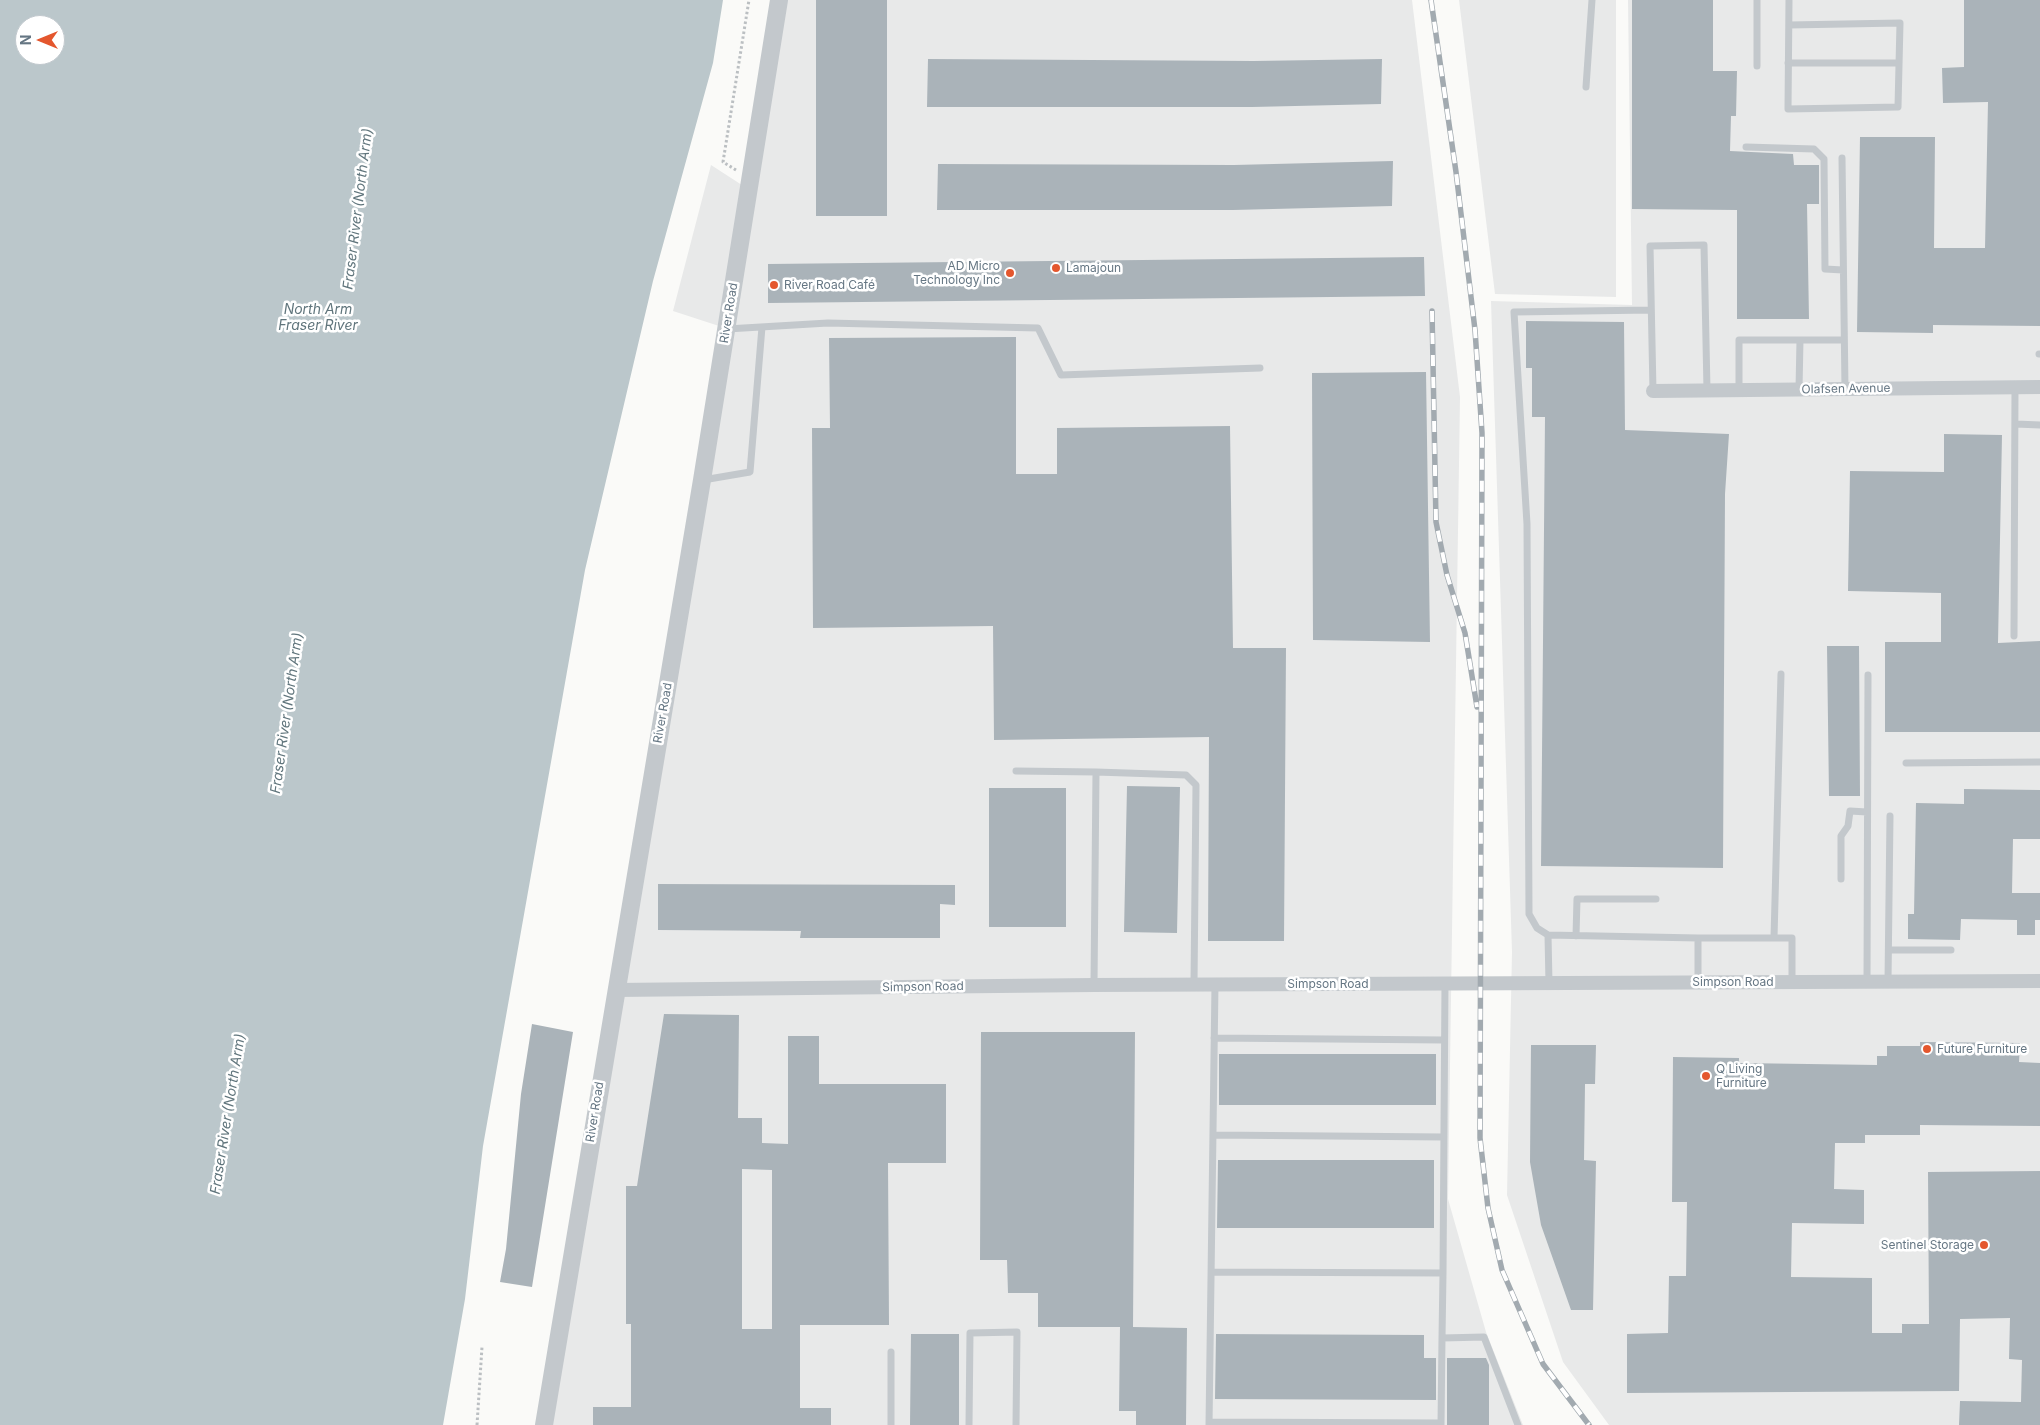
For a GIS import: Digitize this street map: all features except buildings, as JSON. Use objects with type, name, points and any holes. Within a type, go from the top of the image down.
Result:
[{"type":"street","name":"River Road","points":[[544,1425],[702,480],[779,0]]},
{"type":"street","name":"Olafsen Avenue","points":[[1653,391],[2040,387]]},
{"type":"street","name":"Simpson Road","points":[[616,990],[1094,984],[2040,981]]},
{"type":"lane","points":[[1586,87],[1592,0]]},
{"type":"lane","points":[[1757,66],[1758,0]]},
{"type":"lane","points":[[1788,0],[1788,25],[1788,109],[1898,108],[1900,23],[1788,25]]},
{"type":"lane","points":[[1788,63],[1899,63]]},
{"type":"lane","points":[[1746,146],[1814,149],[1824,159],[1825,269],[1843,270]]},
{"type":"lane","points":[[1842,158],[1845,389]]},
{"type":"lane","points":[[1653,391],[1650,246],[1704,245],[1707,390]]},
{"type":"lane","points":[[1651,310],[1514,312],[1527,524],[1529,914],[1537,928],[1548,935],[1792,938],[1792,982]]},
{"type":"lane","points":[[726,329],[828,324],[1038,328],[1061,374],[1260,368]]},
{"type":"lane","points":[[702,480],[750,472],[762,327]]},
{"type":"lane","points":[[1739,390],[1739,340],[1844,340]]},
{"type":"lane","points":[[1799,389],[1800,340]]},
{"type":"lane","points":[[2014,636],[2015,387]]},
{"type":"lane","points":[[2016,424],[2040,424]]},
{"type":"lane","points":[[1774,938],[1781,674]]},
{"type":"lane","points":[[1867,981],[1868,675]]},
{"type":"lane","points":[[1906,763],[2040,762]]},
{"type":"lane","points":[[1016,771],[1186,775],[1196,785],[1194,984]]},
{"type":"lane","points":[[1094,984],[1096,772]]},
{"type":"lane","points":[[1841,879],[1841,836],[1848,826],[1850,812],[1867,812]]},
{"type":"lane","points":[[1888,981],[1890,816]]},
{"type":"lane","points":[[1576,936],[1577,899],[1656,899]]},
{"type":"lane","points":[[1548,935],[1549,983]]},
{"type":"lane","points":[[1698,938],[1698,982]]},
{"type":"lane","points":[[1888,950],[1951,950]]},
{"type":"lane","points":[[1215,984],[1209,1424],[1441,1424],[1445,983]]},
{"type":"lane","points":[[1214,1038],[1444,1040]]},
{"type":"lane","points":[[1213,1135],[1444,1137]]},
{"type":"lane","points":[[1212,1272],[1443,1273]]},
{"type":"lane","points":[[969,1425],[970,1333],[1017,1332],[1016,1425]]},
{"type":"lane","points":[[1442,1338],[1484,1337],[1518,1425]]},
{"type":"lane","points":[[890,1425],[891,1352]]},
{"type":"path","points":[[749,0],[723,162],[750,180]]},
{"type":"path","points":[[477,1425],[482,1346]]},
{"type":"shaded area","points":[[779,0],[1412,0],[1460,397],[1448,1199],[1486,1332],[1523,1425],[544,1425]]},
{"type":"shaded area","points":[[1459,0],[1616,0],[1616,297],[1495,294]]},
{"type":"shaded area","points":[[1628,0],[2040,0],[2040,1425],[1609,1425],[1563,1362],[1507,1195],[1512,952],[1491,301],[1632,305]]},
{"type":"shaded area","points":[[711,165],[745,187],[719,326],[673,311]]},
{"type":"water","name":"North Arm Fraser River","points":[[0,0],[723,0],[713,63],[653,281],[585,570],[483,1146],[465,1299],[443,1425],[0,1425]]},
{"type":"railway","points":[[1431,0],[1456,172],[1475,330],[1482,433],[1480,1138],[1488,1208],[1502,1270],[1543,1364],[1589,1425]]},
{"type":"railway","points":[[1432,311],[1436,522],[1447,575],[1465,633],[1477,707]]},
{"type":"place","name":"Lamajoun","points":[[1056,268]]},
{"type":"place","name":"AD Micro Technology Inc","points":[[1010,273]]},
{"type":"place","name":"River Road Café","points":[[774,285]]},
{"type":"place","name":"Future Furniture","points":[[1927,1049]]},
{"type":"place","name":"Q Living Furniture","points":[[1706,1076]]},
{"type":"place","name":"Sentinel Storage","points":[[1984,1245]]},
{"type":"water label","name":"Fraser River (North Arm)","points":[[358,209]]},
{"type":"water label","name":"Fraser River (North Arm)","points":[[287,713]]},
{"type":"water label","name":"Fraser River (North Arm)","points":[[228,1114]]}]
